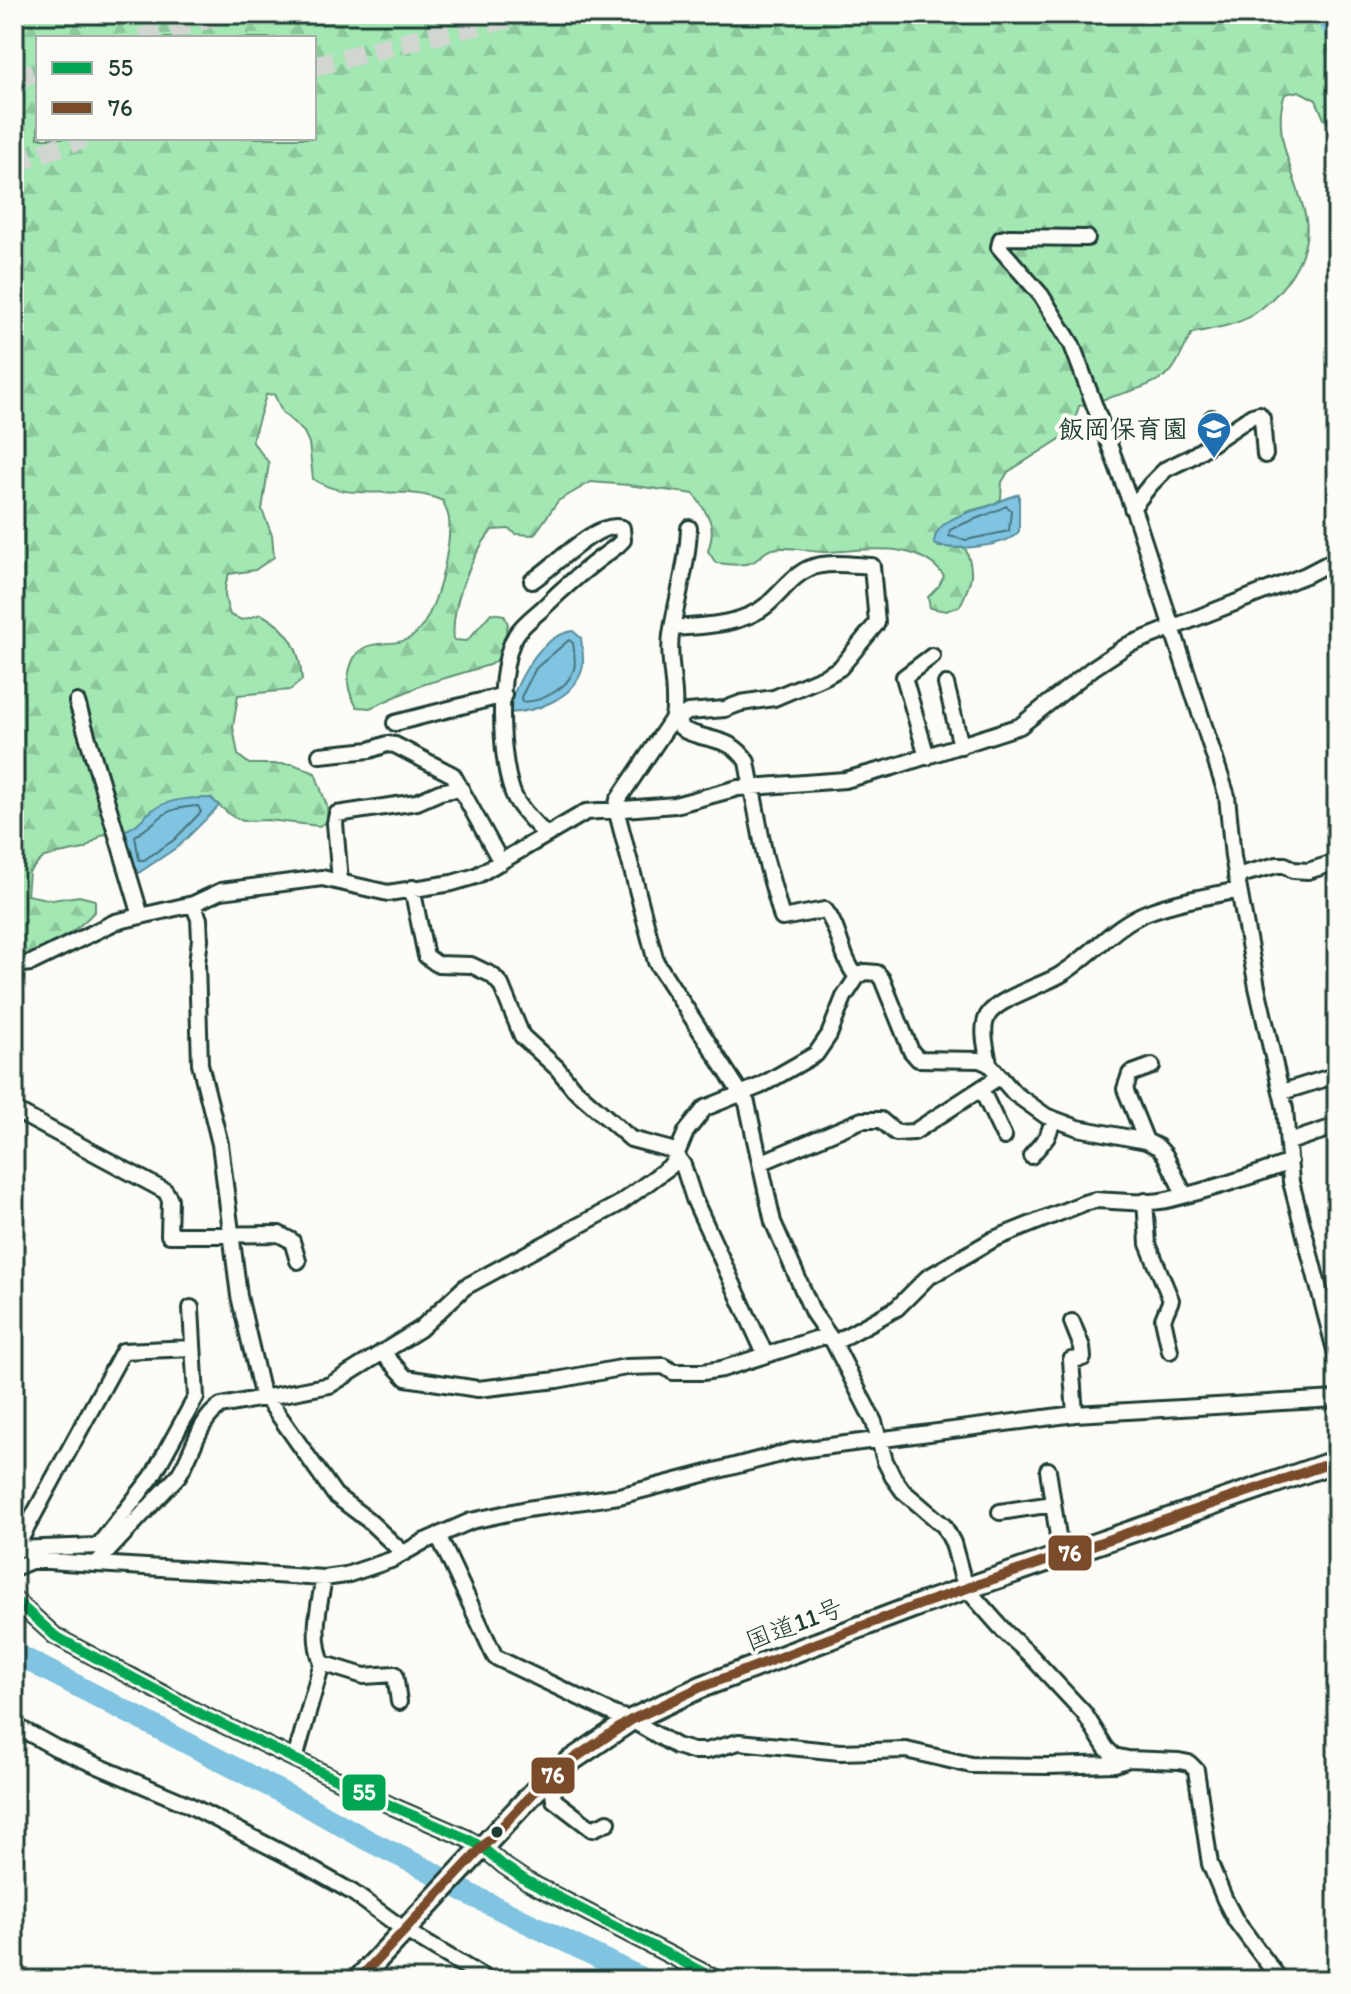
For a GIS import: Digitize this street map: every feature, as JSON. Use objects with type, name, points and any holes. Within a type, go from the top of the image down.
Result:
[{"type":"highway","name":"国道11号","points":[[358,1980],[537,1789],[631,1720],[661,1704],[968,1588],[1337,1461]]},
{"type":"street","points":[[1087,238],[1009,237],[1001,239],[999,247],[1041,295],[1072,345],[1132,508],[1227,796],[1238,883],[1257,987],[1282,1092],[1291,1182],[1337,1358]]},
{"type":"street","points":[[1132,508],[1166,469],[1259,414],[1265,455]]},
{"type":"street","points":[[1212,418],[1222,436]]},
{"type":"street","points":[[532,581],[593,533],[605,527],[622,528],[623,540],[563,588],[514,638],[502,726],[507,777],[523,810],[546,835]]},
{"type":"street","points":[[689,528],[689,547],[671,649],[675,718],[684,730],[730,744],[742,753],[747,762],[765,857],[782,918],[825,910],[831,917],[847,966],[857,977]]},
{"type":"street","points":[[14,965],[31,963],[115,922],[193,904],[221,891],[322,878],[388,893],[476,876],[586,812],[675,805],[751,787],[845,780],[927,757],[1020,726],[1093,668],[1128,645],[1306,575],[1337,559]]},
{"type":"street","points":[[673,628],[727,622],[751,614],[767,605],[807,569],[823,564],[872,566],[877,623],[840,668],[774,698],[725,709],[688,712],[675,718],[618,800],[616,809],[656,962],[747,1103],[773,1222],[813,1313],[831,1339],[880,1439],[893,1477],[903,1491],[944,1526],[968,1588],[1005,1632],[1084,1713],[1114,1756],[1179,1761],[1189,1763],[1196,1770],[1210,1864],[1236,1921],[1280,1980]]},
{"type":"street","points":[[927,757],[904,677],[932,656]]},
{"type":"street","points":[[946,684],[961,746]]},
{"type":"street","points":[[395,723],[504,695]]},
{"type":"street","points":[[77,702],[141,916]]},
{"type":"street","points":[[320,755],[395,745],[453,775],[501,862]]},
{"type":"street","points":[[340,881],[335,823],[337,814],[406,805],[461,788]]},
{"type":"street","points":[[989,1064],[985,1026],[986,1018],[995,1007],[1058,976],[1139,916],[1238,883],[1277,865],[1300,871],[1337,862]]},
{"type":"street","points":[[412,888],[426,956],[437,964],[471,965],[492,975],[501,985],[517,1030],[573,1088],[631,1139],[672,1150],[678,1157],[704,1223],[765,1354]]},
{"type":"street","points":[[193,904],[199,919],[200,939],[197,963],[200,1064],[220,1144],[245,1331],[261,1390],[335,1495],[403,1553]]},
{"type":"street","points":[[96,1564],[178,1476],[187,1464],[203,1423],[212,1411],[221,1406],[330,1385],[420,1329],[465,1287],[619,1204],[666,1171],[678,1157],[686,1132],[705,1108],[787,1072],[816,1054],[829,1035],[844,997],[857,977],[865,972],[877,973],[882,979],[911,1051],[918,1059],[980,1060],[989,1064],[1014,1093],[1054,1119],[1078,1128],[1146,1141],[1158,1147],[1184,1194]]},
{"type":"street","points":[[1146,1141],[1125,1089],[1130,1074],[1152,1066]]},
{"type":"street","points":[[1282,1092],[1337,1075]]},
{"type":"street","points":[[760,1163],[862,1120],[881,1120],[896,1133],[914,1132],[999,1077]]},
{"type":"street","points":[[981,1089],[1004,1137]]},
{"type":"street","points":[[14,1110],[165,1191],[170,1199],[169,1235],[279,1234],[292,1241],[298,1261]]},
{"type":"street","points":[[1031,1156],[1047,1137],[1054,1119]]},
{"type":"street","points":[[1289,1142],[1337,1126]]},
{"type":"street","points":[[382,1352],[406,1378],[478,1389],[557,1380],[626,1367],[664,1366],[673,1372],[722,1369],[765,1354],[831,1339],[897,1308],[927,1278],[994,1239],[1084,1203],[1096,1200],[1170,1200],[1184,1194],[1223,1187],[1290,1162]]},
{"type":"street","points":[[1145,1201],[1148,1244],[1171,1300],[1163,1319],[1170,1351]]},
{"type":"street","points":[[15,1550],[98,1546],[152,1477],[196,1397],[191,1308]]},
{"type":"street","points":[[1072,1322],[1083,1358],[1071,1360],[1075,1414]]},
{"type":"street","points":[[15,1550],[123,1351],[192,1348]]},
{"type":"street","points":[[14,1568],[31,1561],[324,1578],[346,1575],[391,1560],[471,1521],[527,1509],[619,1496],[792,1451],[1075,1414],[1337,1399]]},
{"type":"street","points":[[1048,1470],[1061,1556]]},
{"type":"street","points":[[1000,1512],[1053,1504]]},
{"type":"street","points":[[438,1535],[495,1657],[631,1720],[676,1746],[706,1751],[739,1742],[840,1752],[906,1750],[971,1765],[1115,1764],[1128,1759]]},
{"type":"street","points":[[295,1759],[322,1663],[317,1650],[315,1627],[324,1578]]},
{"type":"street","points":[[14,1599],[55,1636],[199,1713],[480,1850],[527,1881],[718,1980]]},
{"type":"street","points":[[322,1663],[364,1676],[395,1674],[399,1702]]},
{"type":"street","points":[[14,1725],[56,1748],[187,1804],[292,1858],[352,1892],[480,1978]]},
{"type":"street","points":[[563,1767],[563,1776],[553,1793],[554,1800],[592,1829],[608,1822]]},
{"type":"street","points":[[1327,1980],[1337,1973]]},
{"type":"green space","points":[[14,14],[1317,14],[1337,43],[1337,133],[1324,119],[1316,100],[1299,91],[1285,94],[1281,110],[1283,141],[1306,219],[1307,233],[1292,274],[1273,298],[1251,316],[1230,325],[1192,333],[1173,369],[1162,378],[1140,388],[1079,406],[1071,432],[1008,472],[1002,482],[1001,499],[992,505],[966,512],[939,547],[965,548],[968,556],[971,577],[960,606],[946,611],[930,608],[928,597],[944,576],[933,564],[904,551],[823,552],[780,548],[767,551],[748,564],[716,563],[708,551],[712,534],[710,521],[694,494],[591,482],[558,501],[534,535],[516,534],[509,529],[492,530],[477,554],[459,598],[454,640],[467,641],[491,613],[504,615],[508,624],[500,658],[489,665],[422,685],[370,708],[357,707],[348,681],[353,659],[368,646],[413,636],[429,614],[445,563],[448,514],[443,501],[427,496],[344,491],[313,479],[309,443],[304,432],[282,412],[274,394],[266,395],[252,441],[269,463],[262,510],[272,535],[274,557],[255,570],[229,574],[225,595],[230,615],[242,620],[261,614],[286,633],[296,649],[302,680],[290,690],[238,695],[233,727],[238,755],[249,764],[293,764],[315,773],[327,806],[328,821],[319,826],[268,820],[243,821],[230,815],[211,798],[152,810],[134,828],[102,835],[84,849],[44,857],[29,872],[27,895],[52,900],[79,896],[95,900],[95,911],[58,941],[14,959]]},
{"type":"water","points":[[1019,494],[1019,531],[1013,536],[978,546],[952,548],[934,544],[940,528],[954,518]]},
{"type":"water","points":[[573,631],[581,638],[583,666],[570,689],[541,707],[508,713],[517,685],[531,661],[550,641]]},
{"type":"water","points":[[211,798],[219,806],[179,846],[137,874],[133,871],[123,831],[168,803]]},
{"type":"waterway","points":[[1325,14],[1337,33]]},
{"type":"waterway","points":[[14,1653],[471,1895],[645,1980]]},
{"type":"tunnel","points":[[148,36],[223,14]]},
{"type":"tunnel","points":[[316,65],[529,14]]},
{"type":"tunnel","points":[[14,79],[36,72]]},
{"type":"tunnel","points":[[14,163],[78,140]]},
{"type":"transit line","name":"76","points":[[358,1980],[537,1789],[569,1762],[631,1720],[701,1687],[921,1604],[1337,1461]]},
{"type":"transit line","name":"55","points":[[14,1599],[55,1636],[199,1713],[394,1807],[466,1838],[527,1881],[718,1980]]},
{"type":"place","name":"飯岡保育園","points":[[1214,460]]}]
